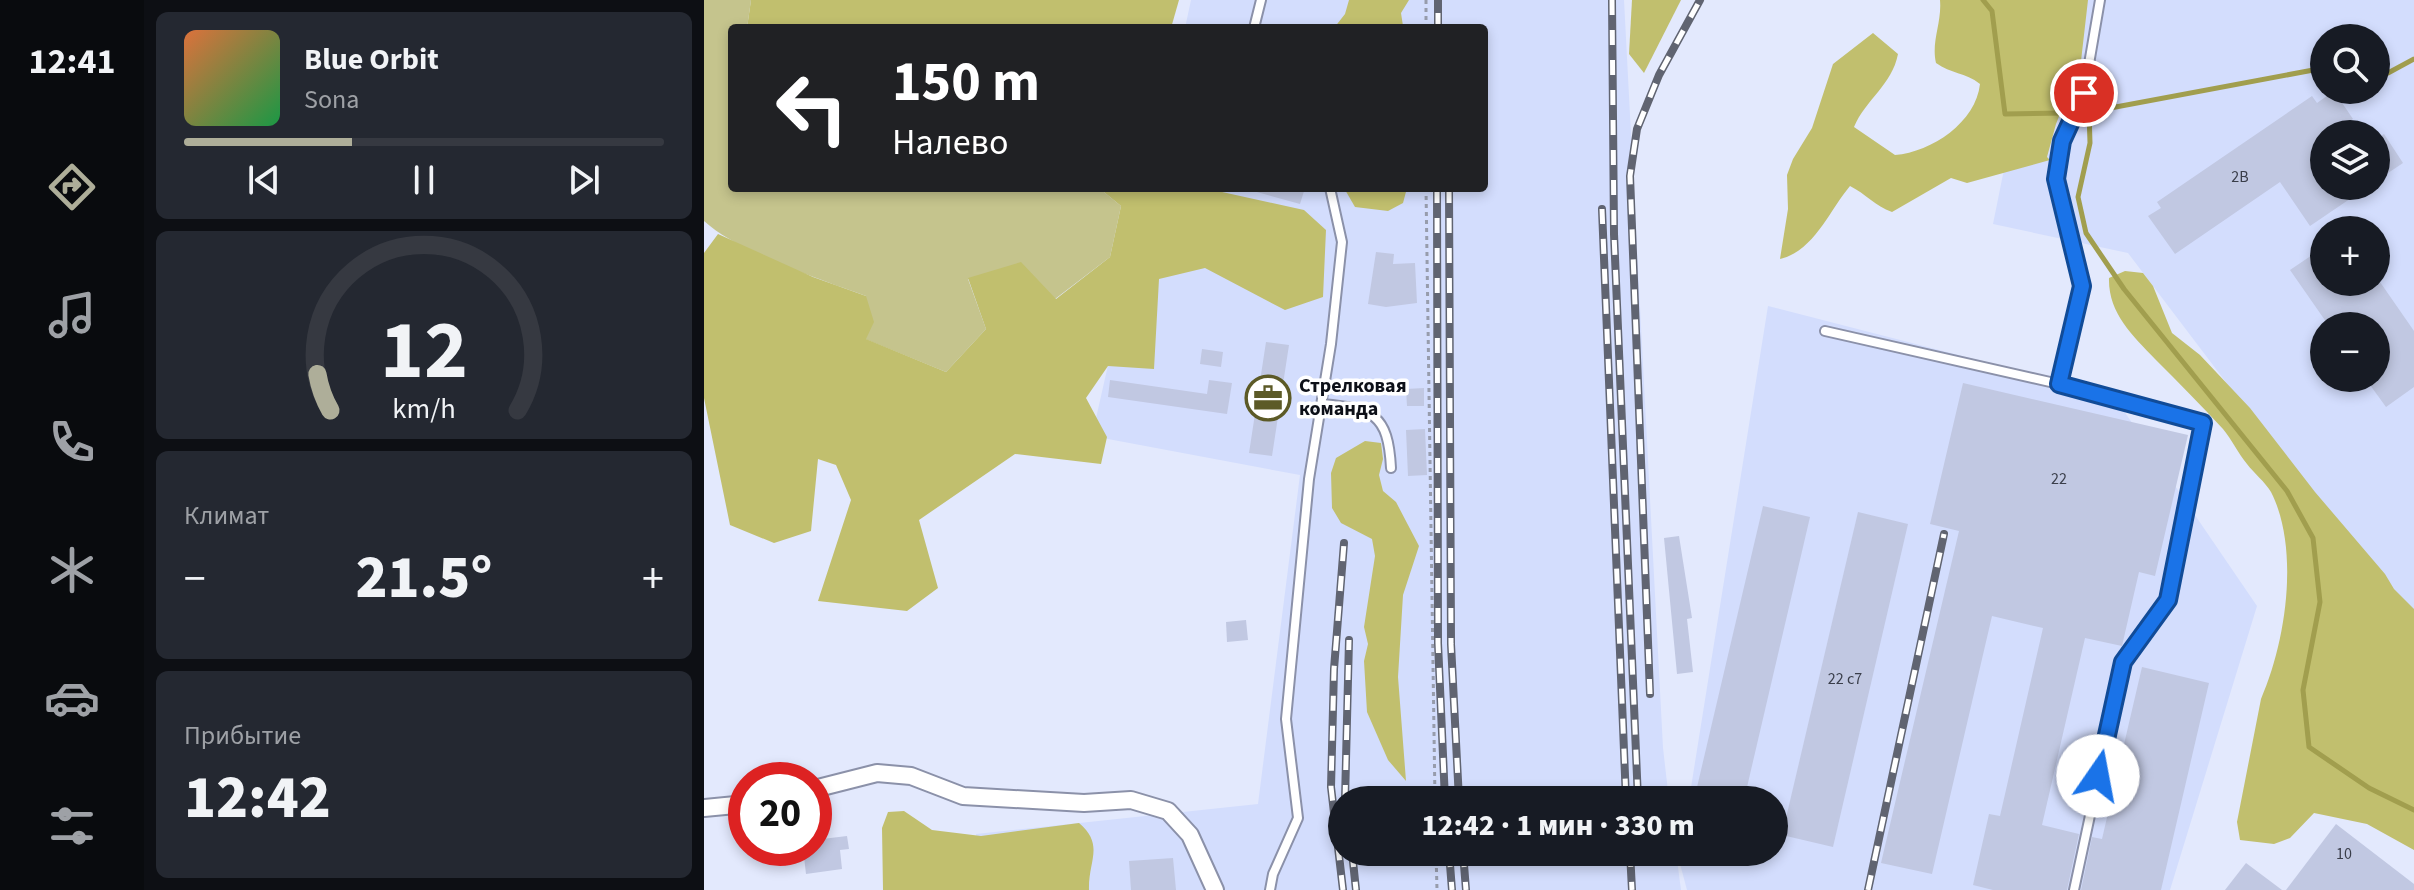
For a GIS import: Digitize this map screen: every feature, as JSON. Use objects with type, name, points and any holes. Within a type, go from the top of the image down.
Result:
[{"type":"street","points":[[832,784],[877,773],[911,776],[963,796],[1084,803],[1131,800],[1168,811],[1190,835],[1215,890]]},
{"type":"street","points":[[704,808],[728,806]]},
{"type":"lane","points":[[1255,24],[1261,0]]},
{"type":"lane","points":[[2059,384],[2082,286],[2056,179],[2062,141],[2084,93],[2100,0]]},
{"type":"lane","points":[[1270,890],[1298,818],[1286,719],[1309,479],[1322,404],[1342,242],[1331,192]]},
{"type":"lane","points":[[1825,331],[2059,384],[2203,423],[2168,600],[2123,662],[2074,890]]},
{"type":"lane","points":[[1322,404],[1358,407],[1376,415],[1389,437],[1391,468]]},
{"type":"path","points":[[1426,0],[1426,24]]},
{"type":"path","points":[[1426,192],[1435,786]]},
{"type":"path","points":[[1436,866],[1437,890]]},
{"type":"shaded area","points":[[704,0],[751,0],[748,24],[728,24],[728,192],[1104,192],[1121,206],[1110,257],[1055,299],[968,279],[986,329],[946,372],[865,339],[866,296],[758,254],[737,244],[704,221]]},
{"type":"shaded area","points":[[751,0],[1179,0],[1172,24],[748,24]]},
{"type":"shaded area","points":[[1191,0],[1624,0],[1667,786],[1328,786],[1328,866],[1678,866],[1681,890],[984,890],[976,834],[1258,804],[1300,475],[1092,436],[1147,192],[1488,192],[1488,24],[1186,24]]},
{"type":"shaded area","points":[[1349,0],[1409,0],[1401,13],[1403,24],[1337,24],[1345,14]]},
{"type":"shaded area","points":[[1632,0],[1681,0],[1644,73],[1629,54]]},
{"type":"shaded area","points":[[1940,0],[2088,0],[2081,61],[2056,124],[2047,157],[2050,160],[1967,183],[1951,178],[1892,212],[1850,186],[1812,239],[1792,255],[1780,259],[1788,209],[1787,175],[1812,128],[1833,64],[1873,33],[1898,54],[1890,75],[1854,127],[1895,155],[1909,153],[1937,141],[1950,133],[1970,111],[1980,84],[1936,63]]},
{"type":"shaded area","points":[[2038,0],[2414,0],[2414,630],[2128,253],[1993,224]]},
{"type":"shaded area","points":[[1104,192],[1222,192],[1304,210],[1326,230],[1323,297],[1285,310],[1205,268],[1159,279],[1154,369],[1108,366],[1086,398],[1107,437],[1101,464],[1015,454],[919,520],[938,588],[907,611],[818,601],[851,500],[836,465],[818,459],[811,531],[774,543],[730,525],[704,398],[704,253],[718,234],[813,277],[866,296],[874,322],[866,339],[946,372],[986,329],[968,278],[1021,262],[1056,299],[1110,257],[1121,206]]},
{"type":"shaded area","points":[[1346,192],[1406,192],[1403,203],[1388,211],[1355,207]]},
{"type":"shaded area","points":[[2125,271],[2143,273],[2153,286],[2172,333],[2200,355],[2250,408],[2394,589],[2414,609],[2414,850],[2367,824],[2314,813],[2290,838],[2274,844],[2240,840],[2237,822],[2261,699],[2283,623],[2287,568],[2280,515],[2269,488],[2244,460],[2223,429],[2123,323],[2113,302],[2109,278]]},
{"type":"shaded area","points":[[1768,306],[2113,395],[2257,606],[2170,890],[1687,890],[1681,866],[1788,866],[1788,786],[1691,786]]},
{"type":"shaded area","points":[[1365,441],[1381,443],[1383,459],[1379,475],[1383,491],[1396,502],[1419,546],[1403,595],[1398,677],[1406,781],[1388,760],[1367,712],[1364,661],[1368,644],[1364,627],[1375,556],[1372,539],[1341,523],[1332,508],[1331,473],[1336,458]]},
{"type":"shaded area","points":[[904,811],[932,830],[981,836],[1079,823],[1087,831],[1093,846],[1089,890],[883,890],[882,828],[888,812]]},
{"type":"building","points":[[2310,97],[2310,104],[2343,104],[2353,119],[2310,120],[2310,200],[2348,200],[2325,216],[2310,216],[2310,226],[2280,182],[2175,254],[2148,216],[2161,208],[2157,202]]},
{"type":"building","points":[[2390,143],[2403,163],[2390,172]]},
{"type":"building","points":[[1257,192],[1304,192],[1300,204]]},
{"type":"building","points":[[1376,252],[1394,254],[1393,264],[1415,263],[1417,303],[1386,307],[1368,304]]},
{"type":"building","points":[[2310,256],[2310,296],[2390,296],[2414,331],[2414,387],[2386,407],[2375,392],[2390,392],[2390,312],[2319,312],[2290,270]]},
{"type":"building","points":[[1266,342],[1289,345],[1272,456],[1249,453]]},
{"type":"building","points":[[1202,349],[1223,352],[1221,367],[1200,364]]},
{"type":"building","points":[[1110,380],[1207,394],[1209,380],[1232,383],[1227,414],[1108,397]]},
{"type":"building","points":[[1963,383],[2188,435],[2155,576],[2139,572],[2122,646],[2085,638],[2042,825],[2079,834],[2067,890],[1993,890],[1973,885],[1989,814],[2000,816],[2043,628],[1992,616],[1932,874],[1881,863],[1959,531],[1930,524]]},
{"type":"building","points":[[1424,388],[1424,406],[1407,406],[1406,389]]},
{"type":"building","points":[[1425,429],[1427,475],[1408,476],[1406,430]]},
{"type":"building","points":[[1763,506],[1810,517],[1747,786],[1697,786]]},
{"type":"building","points":[[1858,512],[1908,524],[1833,847],[1788,836],[1788,810]]},
{"type":"building","points":[[1679,536],[1692,618],[1687,619],[1693,672],[1677,674],[1664,538]]},
{"type":"building","points":[[1246,620],[1248,640],[1227,642],[1226,622]]},
{"type":"building","points":[[2142,667],[2209,683],[2161,890],[2081,890],[2092,837],[2102,839]]},
{"type":"building","points":[[2336,824],[2414,884],[2414,890],[2286,890]]},
{"type":"building","points":[[847,836],[849,849],[840,850],[842,869],[806,874],[805,866],[832,866],[832,838]]},
{"type":"building","points":[[1173,858],[1176,890],[1131,890],[1129,861]]},
{"type":"building","points":[[2246,863],[2282,890],[2225,890]]},
{"type":"waterway","points":[[1983,0],[1992,11],[2005,114],[2065,113]]},
{"type":"waterway","points":[[2390,72],[2414,59]]},
{"type":"waterway","points":[[2310,71],[2089,112],[2090,143],[2078,197],[2086,233],[2124,289],[2287,491],[2313,538],[2320,602],[2303,690],[2309,747],[2369,788],[2414,810]]},
{"type":"railway","points":[[1438,0],[1438,24]]},
{"type":"railway","points":[[1612,0],[1614,234],[1637,786]]},
{"type":"railway","points":[[1650,694],[1630,176],[1637,129],[1659,75],[1700,0]]},
{"type":"railway","points":[[1437,192],[1438,643],[1444,786]]},
{"type":"railway","points":[[1449,192],[1451,644],[1458,786]]},
{"type":"railway","points":[[1602,209],[1625,786]]},
{"type":"railway","points":[[1868,890],[1944,534]]},
{"type":"railway","points":[[1343,890],[1331,787],[1334,669],[1344,543]]},
{"type":"railway","points":[[1345,786],[1349,640]]},
{"type":"railway","points":[[1353,866],[1356,890]]},
{"type":"railway","points":[[1450,866],[1452,890]]},
{"type":"railway","points":[[1464,866],[1466,890]]},
{"type":"railway","points":[[1631,866],[1632,890]]},
{"type":"place","name":"Стрелковая команда","points":[[1268,398]]},
{"type":"route","points":[[2084,93],[2062,141],[2056,179],[2082,286],[2059,384],[2203,423],[2168,600],[2123,662],[2098,776]]}]
